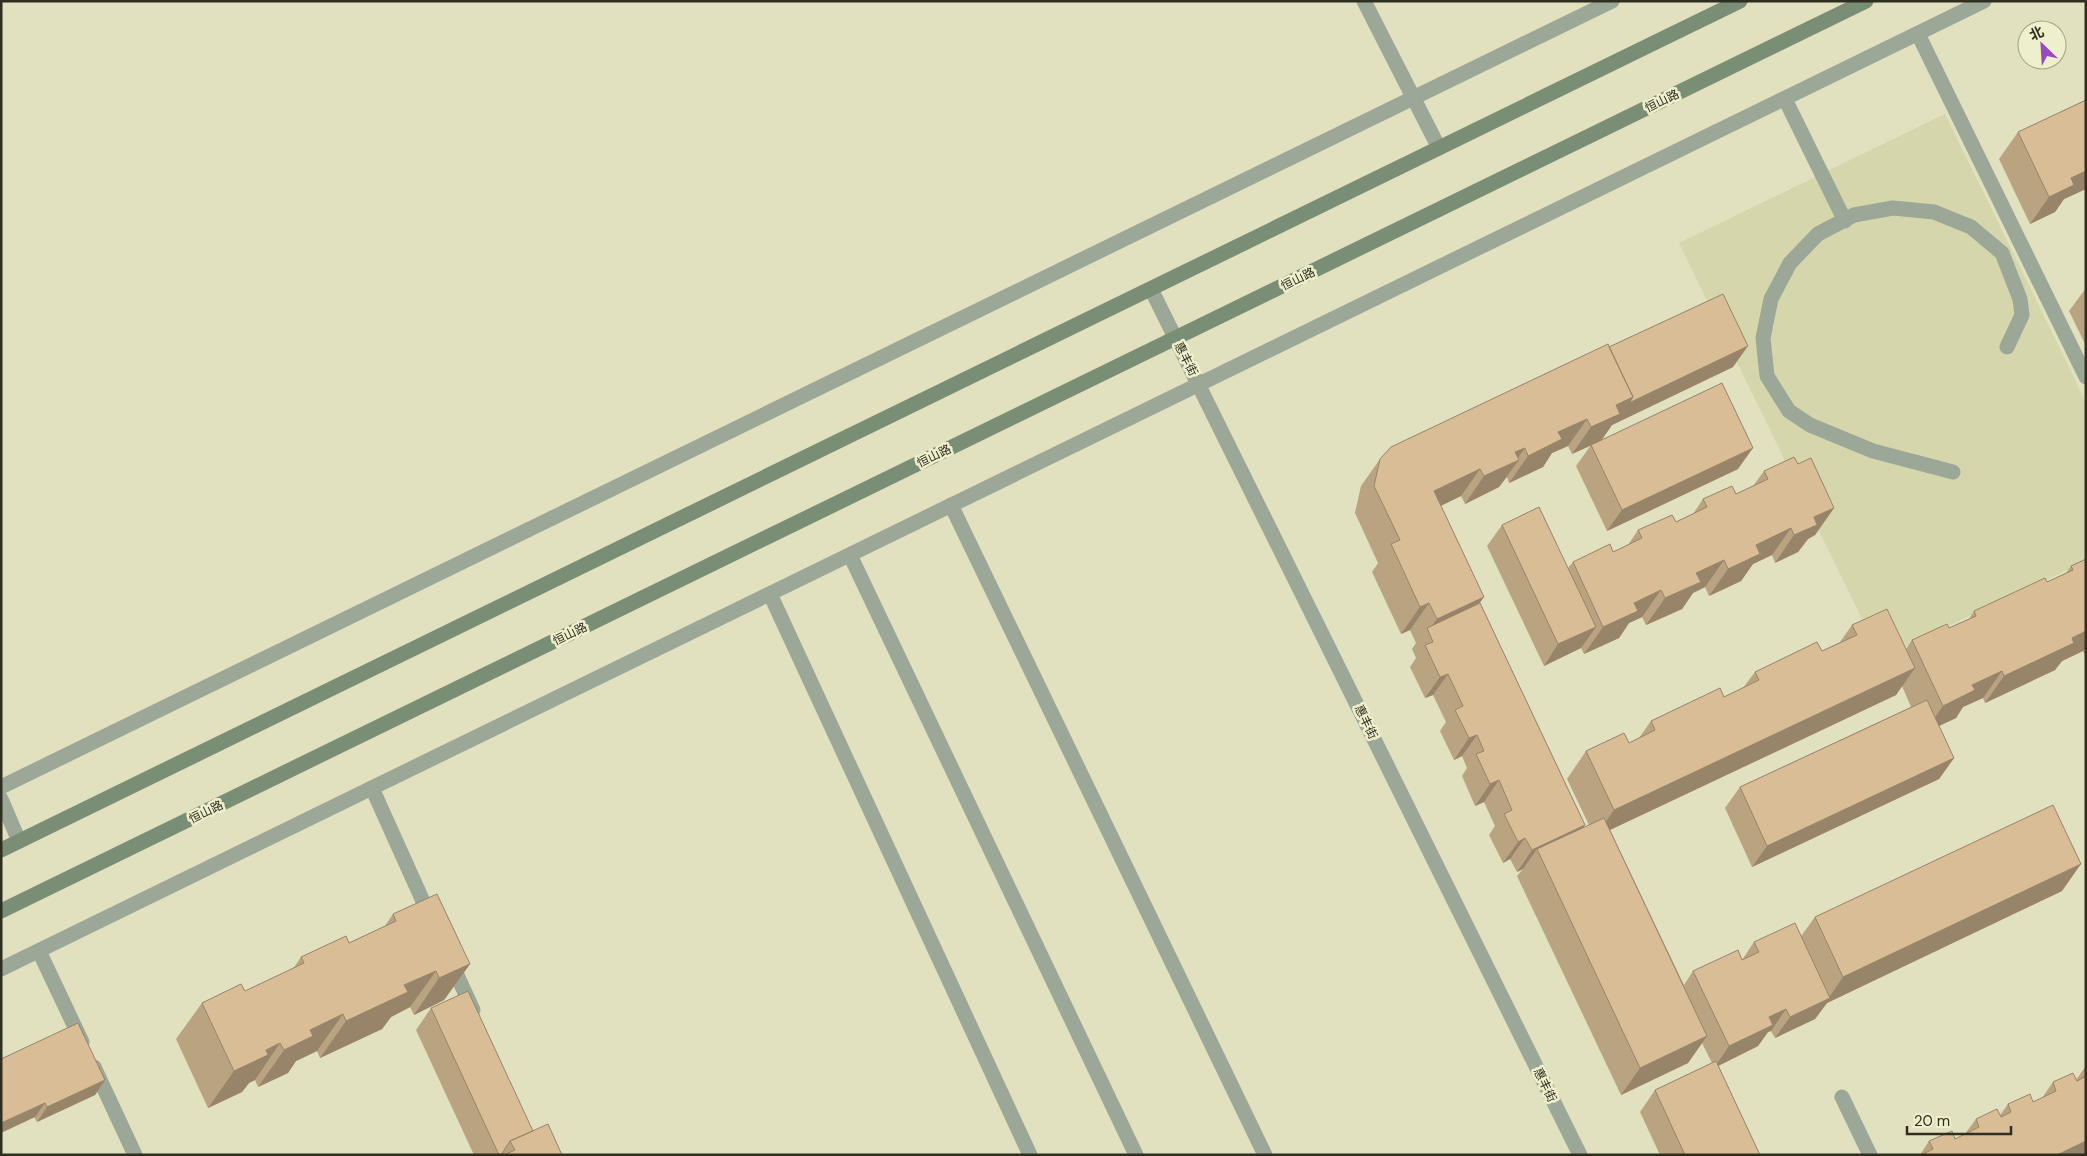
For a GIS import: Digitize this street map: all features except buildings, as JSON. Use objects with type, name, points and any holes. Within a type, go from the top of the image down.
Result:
[{"type":"main road","points":[[1,850],[1740,1]]},
{"type":"main road","name":"恒山路","points":[[1,912],[1866,1]]},
{"type":"street","points":[[1364,1],[1439,148]]},
{"type":"street","points":[[1,787],[1612,1]]},
{"type":"street","points":[[1,969],[1984,1]]},
{"type":"street","points":[[1918,34],[2086,376]]},
{"type":"street","points":[[1784,99],[1845,221]]},
{"type":"street","points":[[1953,472],[1873,451],[1810,424],[1790,411],[1767,376],[1763,338],[1771,298],[1790,263],[1818,234],[1854,215],[1893,208],[1934,212],[1971,227],[2002,253],[2020,299],[2022,315],[2007,347]]},
{"type":"street","name":"惠丰街","points":[[1151,288],[1580,1155]]},
{"type":"street","points":[[951,506],[1265,1155]]},
{"type":"street","points":[[850,555],[1136,1155]]},
{"type":"street","points":[[770,594],[1030,1155]]},
{"type":"street","points":[[372,788],[437,931]]},
{"type":"street","points":[[1,799],[19,841]]},
{"type":"street","points":[[445,949],[478,1021]]},
{"type":"street","points":[[39,951],[135,1155]]},
{"type":"street","points":[[1842,1097],[1870,1155]]},
{"type":"shaded area","points":[[1945,114],[2086,402],[2086,561],[1881,658],[1679,243]]}]
